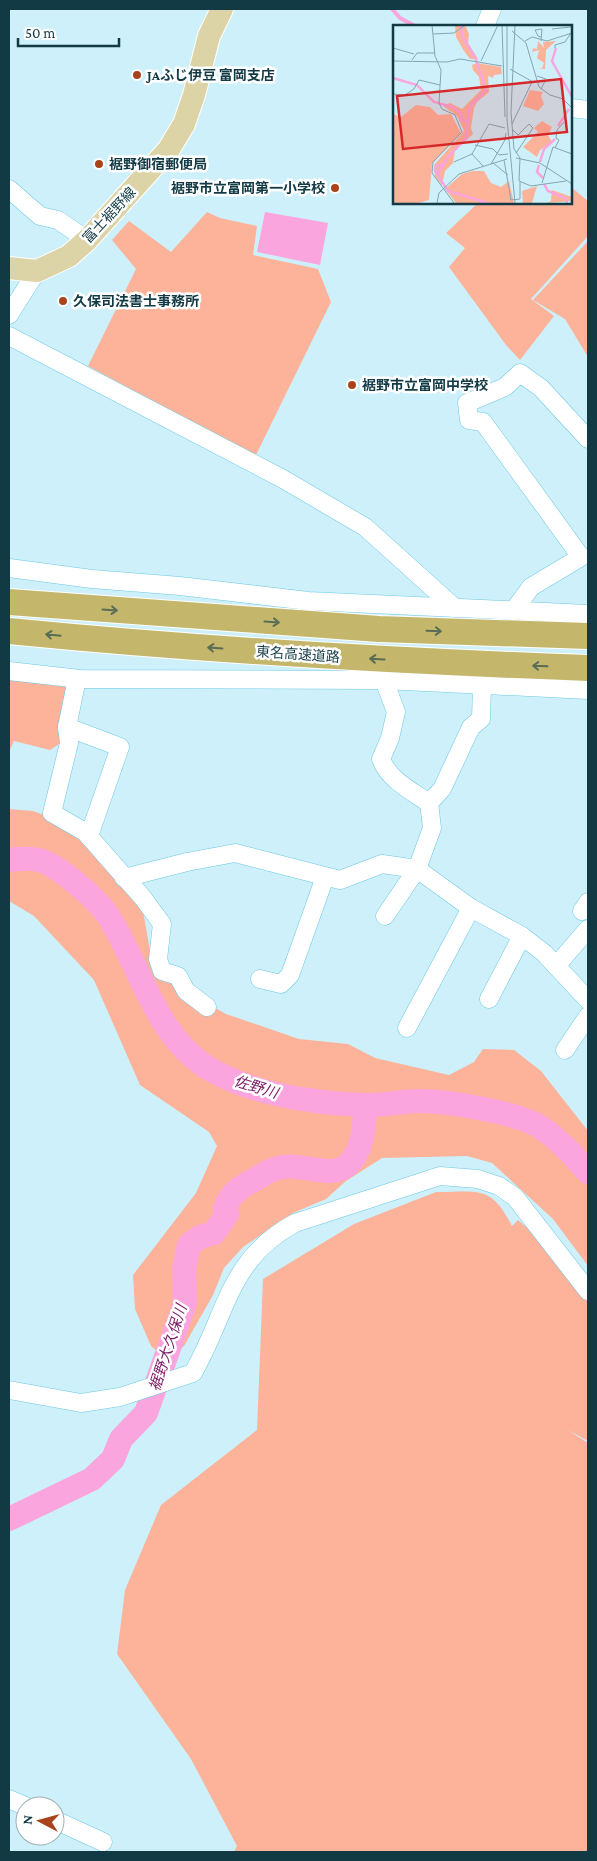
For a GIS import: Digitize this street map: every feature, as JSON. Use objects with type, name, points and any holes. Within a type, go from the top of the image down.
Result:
[{"type":"highway","points":[[9,602],[379,629],[588,636]]},
{"type":"highway","name":"東名高速道路","points":[[9,631],[322,656],[588,668]]},
{"type":"main road","name":"富士裾野線","points":[[9,268],[38,270],[69,256],[169,149],[186,117],[194,95],[209,36],[222,9]]},
{"type":"street","points":[[572,108],[588,110]]},
{"type":"street","points":[[9,188],[40,216],[58,220],[86,240]]},
{"type":"street","points":[[9,315],[38,270]]},
{"type":"street","points":[[9,336],[283,479],[365,527],[455,608]]},
{"type":"street","points":[[513,610],[531,587],[581,557],[483,422],[469,420],[467,403],[504,387],[520,373],[541,388],[588,440]]},
{"type":"street","points":[[9,568],[92,579],[180,586],[308,601],[588,614]]},
{"type":"street","points":[[9,671],[77,679],[384,680],[588,690]]},
{"type":"street","points":[[77,679],[68,727],[69,743],[52,814],[86,832],[143,898],[162,924],[158,959],[162,971],[178,976],[186,991],[207,1007]]},
{"type":"street","points":[[384,680],[396,712],[390,738],[381,759],[386,771],[401,785],[429,802]]},
{"type":"street","points":[[429,802],[442,789],[471,727],[481,719],[482,686]]},
{"type":"street","points":[[68,727],[120,748],[90,836]]},
{"type":"street","points":[[385,916],[417,869],[432,828],[429,802]]},
{"type":"street","points":[[124,878],[187,862],[234,853],[340,880],[382,864],[417,869],[471,908],[522,936],[544,953],[588,1000]]},
{"type":"street","points":[[260,979],[281,984],[290,975],[325,877]]},
{"type":"street","points":[[407,1028],[471,908]]},
{"type":"street","points":[[556,966],[588,929]]},
{"type":"street","points":[[489,999],[522,936]]},
{"type":"street","points":[[565,1050],[588,1016]]},
{"type":"street","points":[[9,1390],[80,1403],[120,1397],[193,1373],[239,1275],[254,1253],[274,1234],[295,1223],[440,1176],[478,1179],[499,1186],[515,1198],[588,1291]]},
{"type":"street","points":[[65,1825],[103,1842]]},
{"type":"shaded area","points":[[572,188],[588,201],[588,236],[531,299],[554,316],[520,360],[506,345],[449,267],[465,248],[446,233],[477,204],[572,204]]},
{"type":"shaded area","points":[[207,212],[220,218],[257,226],[253,255],[318,269],[331,302],[255,457],[88,366],[136,269],[112,240],[129,221],[171,252]]},
{"type":"shaded area","points":[[265,212],[328,223],[320,265],[257,252]]},
{"type":"shaded area","points":[[588,241],[588,357],[565,319],[533,300]]},
{"type":"shaded area","points":[[9,673],[67,682],[62,742],[50,750],[14,741],[9,752]]},
{"type":"shaded area","points":[[9,809],[33,811],[63,822],[142,905],[154,974],[226,1014],[299,1039],[348,1044],[375,1058],[449,1075],[474,1062],[483,1049],[514,1050],[541,1071],[588,1131],[588,1266],[553,1219],[492,1163],[467,1156],[382,1158],[346,1181],[326,1199],[293,1213],[243,1247],[224,1268],[213,1295],[184,1346],[166,1358],[151,1346],[135,1309],[133,1275],[196,1193],[217,1146],[209,1132],[140,1085],[94,980],[34,916],[9,901]]},
{"type":"shaded area","points":[[436,1192],[473,1192],[482,1193],[490,1197],[504,1212],[512,1226],[518,1220],[567,1263],[588,1291],[588,1441],[568,1430],[588,1443],[588,1852],[234,1852],[237,1846],[191,1759],[117,1654],[125,1590],[161,1505],[257,1430],[263,1279],[354,1224]]},
{"type":"waterway","points":[[392,9],[400,18],[413,25]]},
{"type":"waterway","name":"佐野川","points":[[9,860],[32,859],[47,863],[77,884],[104,910],[120,937],[163,1022],[177,1041],[193,1057],[213,1071],[267,1092],[306,1100],[371,1105],[432,1101],[511,1115],[535,1124],[550,1134],[588,1172]]},
{"type":"waterway","name":"裾野大久保川","points":[[9,1519],[92,1479],[113,1459],[121,1439],[146,1413],[185,1303],[184,1269],[189,1245],[200,1237],[214,1233],[227,1214],[225,1208],[233,1194],[244,1185],[267,1172],[281,1167],[301,1167],[328,1171],[339,1170],[348,1165],[359,1148],[364,1126],[365,1106]]},
{"type":"place","name":"JAふじ伊豆 富岡支店","points":[[137,75]]},
{"type":"place","name":"裾野御宿郵便局","points":[[99,164]]},
{"type":"place","name":"裾野市立富岡第一小学校","points":[[335,188]]},
{"type":"place","name":"久保司法書士事務所","points":[[63,301]]},
{"type":"place","name":"裾野市立富岡中学校","points":[[352,385]]}]
